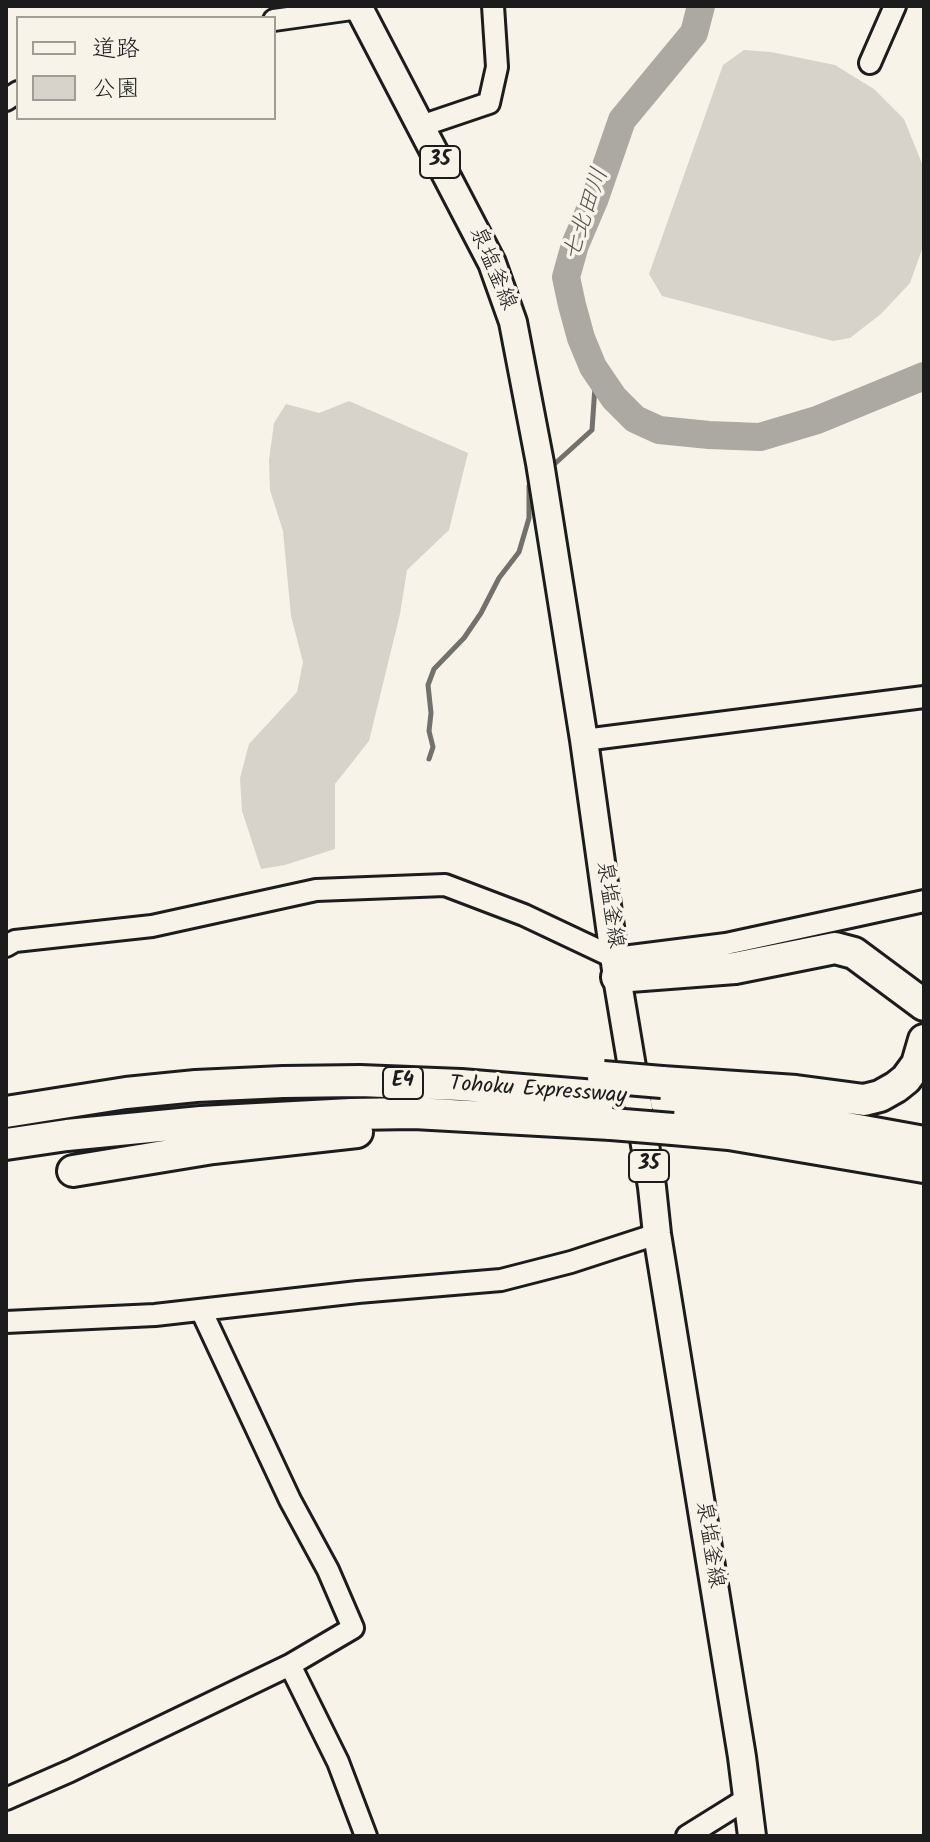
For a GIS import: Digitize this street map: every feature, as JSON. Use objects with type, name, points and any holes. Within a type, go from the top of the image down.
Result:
[{"type":"highway","points":[[608,1099],[667,1104],[796,1091],[864,1100],[880,1096],[906,1079],[917,1064],[922,1023],[847,961],[814,952],[735,968],[616,967]]},
{"type":"highway","name":"Tohoku Expressway","points":[[6,1112],[126,1093],[196,1086],[360,1081],[461,1085],[667,1104],[814,1122],[924,1142]]},
{"type":"highway","name":"Tohoku Expressway","points":[[6,1144],[130,1129],[277,1117],[414,1113],[538,1119],[608,1099]]},
{"type":"highway","name":"Tohoku Expressway","points":[[667,1104],[770,1140],[924,1167]]},
{"type":"highway","points":[[73,1171],[227,1147],[416,1126],[538,1119]]},
{"type":"main road","name":"泉塩釜線","points":[[359,7],[492,263],[513,322],[540,463],[584,740],[616,967],[752,1836]]},
{"type":"street","points":[[421,126],[489,103],[497,67],[493,6]]},
{"type":"street","points":[[870,63],[895,6]]},
{"type":"street","points":[[276,20],[359,7]]},
{"type":"street","points":[[584,740],[924,697]]},
{"type":"street","points":[[6,946],[15,941],[152,926],[316,890],[445,885],[524,915],[616,967],[924,901]]},
{"type":"street","points":[[6,1322],[155,1315],[358,1292],[501,1280],[571,1262],[657,1234]]},
{"type":"street","points":[[6,1799],[290,1665],[353,1628],[328,1570],[290,1500],[201,1310]]},
{"type":"street","points":[[290,1665],[338,1762],[366,1836]]},
{"type":"street","points":[[687,1836],[748,1798]]},
{"type":"green space","points":[[744,50],[771,52],[835,65],[874,89],[904,119],[923,166],[924,244],[910,283],[881,314],[850,338],[833,341],[662,296],[649,274],[723,65]]},
{"type":"green space","points":[[349,401],[468,453],[449,530],[407,570],[400,614],[369,741],[335,784],[335,849],[285,865],[261,869],[242,811],[240,778],[249,744],[297,692],[303,662],[291,616],[283,531],[270,490],[269,460],[274,423],[286,404],[319,413]]},
{"type":"waterway","name":"七北田川","points":[[701,6],[694,33],[622,120],[575,245],[566,277],[581,338],[593,367],[614,398],[635,419],[659,430],[760,437],[817,420],[924,376]]},
{"type":"waterway","points":[[549,469],[592,430],[596,372]]},
{"type":"waterway","points":[[429,759],[433,747],[429,731],[428,685],[434,669],[464,638],[499,578],[519,552],[529,518],[529,486],[535,480]]}]
